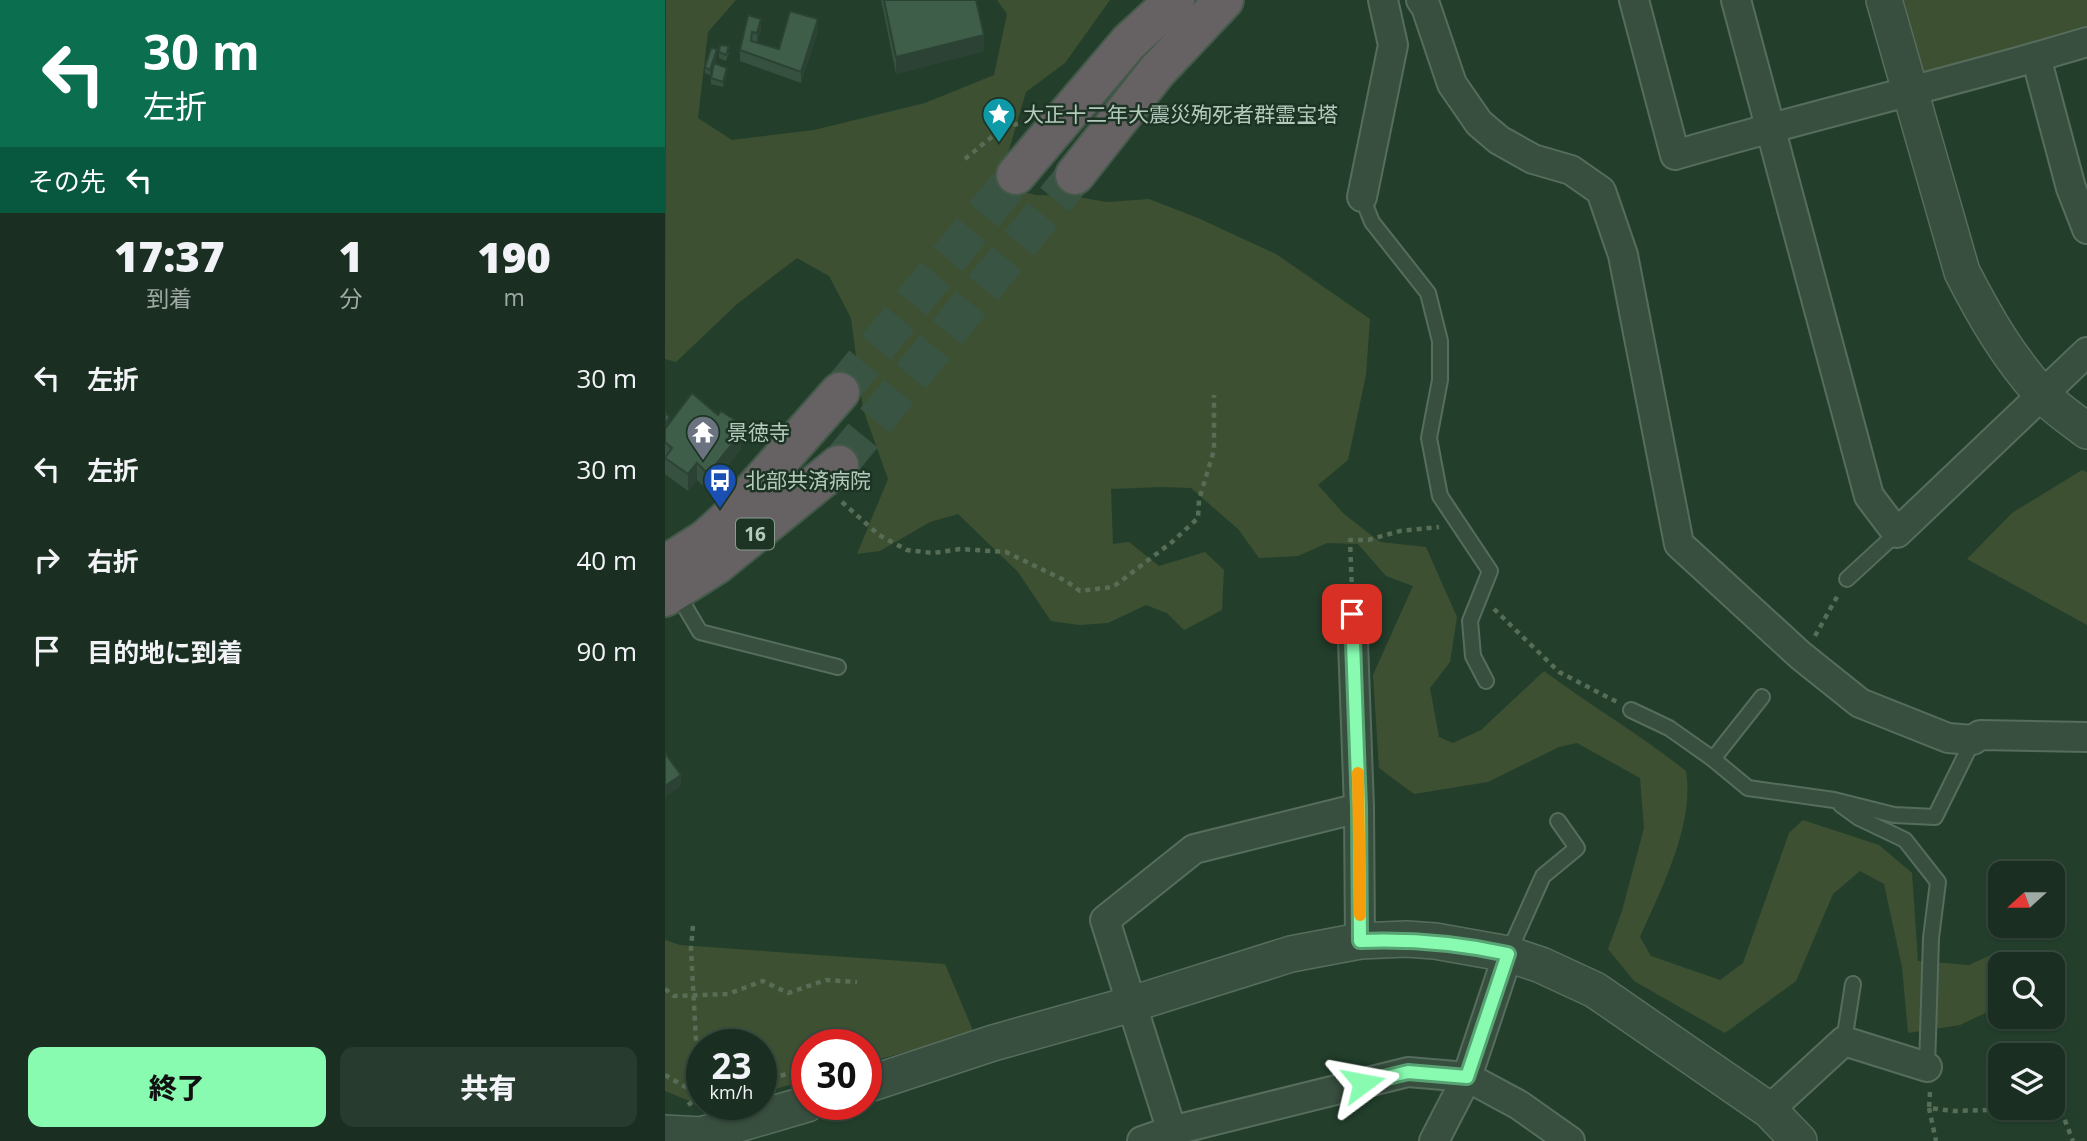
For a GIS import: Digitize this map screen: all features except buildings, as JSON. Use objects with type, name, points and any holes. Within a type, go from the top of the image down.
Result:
[{"type":"highway","points":[[1016,175],[1129,42],[1175,0]]},
{"type":"highway","points":[[1075,175],[1166,62],[1224,0]]},
{"type":"highway","points":[[1108,66],[1140,94]]},
{"type":"highway","name":"16","points":[[668,579],[728,519],[840,392]]},
{"type":"highway","name":"16","points":[[668,579],[716,565],[839,465]]},
{"type":"street","points":[[1362,197],[1393,45],[1383,0]]},
{"type":"street","points":[[1421,0],[1426,6],[1452,83],[1479,122],[1499,140],[1533,159],[1571,170],[1601,191],[1623,256],[1679,544],[1800,655],[1860,703],[1948,738],[1973,740],[1980,736],[2087,737]]},
{"type":"street","points":[[1634,0],[1675,155],[1770,127],[1909,93],[2087,42]]},
{"type":"street","points":[[1735,0],[1869,496],[1897,533],[2087,352]]},
{"type":"street","points":[[1884,0],[1962,271],[2006,349],[2043,395],[2087,431]]},
{"type":"street","points":[[2036,57],[2071,188],[2087,229]]},
{"type":"street","points":[[1352,614],[1359,808],[1360,941]]},
{"type":"street","points":[[1173,1136],[1105,920],[1194,849],[1359,808]]},
{"type":"street","points":[[882,1080],[993,1043],[1132,1004],[1291,954],[1360,941],[1435,941],[1508,954],[1541,965],[1595,990],[1769,1110],[1799,1141]]},
{"type":"street","points":[[1434,1141],[1467,1077],[1508,954]]},
{"type":"street","points":[[1769,1110],[1844,1041],[1927,1067]]},
{"type":"street","points":[[1142,1141],[1173,1136],[1408,1072],[1467,1077],[1518,1105],[1570,1141]]},
{"type":"street","points":[[673,1122],[701,1135],[791,1109]]},
{"type":"lane","points":[[1362,197],[1372,222],[1428,293],[1440,341],[1440,380],[1429,438],[1440,496],[1490,571],[1470,621],[1473,656],[1486,681]]},
{"type":"lane","points":[[1847,579],[1897,533]]},
{"type":"lane","points":[[668,579],[700,632],[838,667]]},
{"type":"lane","points":[[1713,759],[1762,697]]},
{"type":"lane","points":[[1631,710],[1669,728],[1748,788],[1835,800],[1894,815],[1935,817],[1973,740]]},
{"type":"lane","points":[[1835,800],[1860,818],[1905,841],[1938,882],[1931,938],[1927,1067]]},
{"type":"lane","points":[[1508,954],[1543,876],[1577,848],[1558,821]]},
{"type":"lane","points":[[1844,1041],[1853,984]]},
{"type":"path","points":[[965,159],[1005,126],[1025,124]]},
{"type":"path","points":[[842,502],[879,536],[907,550],[933,553],[960,550],[1006,552],[1066,581],[1080,591],[1113,587],[1172,542],[1198,518],[1199,500],[1214,450],[1214,396]]},
{"type":"path","points":[[1352,614],[1350,540],[1368,540],[1400,531],[1460,525]]},
{"type":"path","points":[[1800,655],[1816,635],[1847,579]]},
{"type":"path","points":[[1481,596],[1559,671],[1631,710]]},
{"type":"path","points":[[693,925],[691,948],[695,1029]]},
{"type":"path","points":[[665,989],[674,996],[728,994],[763,981],[788,993],[826,980],[857,982]]},
{"type":"path","points":[[1927,1067],[1931,1081],[1929,1108],[1936,1141]]},
{"type":"path","points":[[665,1075],[686,1088]]},
{"type":"path","points":[[1929,1108],[1954,1111],[2060,1108],[2073,1141]]},
{"type":"path","points":[[673,1122],[686,1109]]},
{"type":"green space","points":[[666,0],[736,0],[708,32],[698,118],[732,140],[814,130],[925,103],[994,75],[1007,14],[997,0],[1110,0],[1065,63],[1026,92],[1003,170],[1016,190],[1036,195],[1072,196],[1107,202],[1149,199],[1198,218],[1276,254],[1370,319],[1366,375],[1348,460],[1318,485],[1344,514],[1380,542],[1426,547],[1457,617],[1450,662],[1430,688],[1439,737],[1453,743],[1481,730],[1544,671],[1686,771],[1686,813],[1681,834],[1640,937],[1651,956],[1720,980],[1743,963],[1789,833],[1803,820],[1879,845],[1912,873],[1918,961],[1969,965],[1988,956],[1988,1012],[1960,1025],[1908,1033],[1902,967],[1884,884],[1860,871],[1833,894],[1796,981],[1725,1033],[1634,981],[1608,949],[1622,911],[1644,828],[1640,778],[1577,743],[1559,747],[1488,782],[1414,794],[1379,768],[1373,675],[1413,586],[1386,576],[1358,544],[1327,543],[1298,556],[1259,558],[1238,529],[1191,488],[1111,489],[1113,544],[1129,542],[1159,566],[1205,552],[1224,570],[1222,610],[1184,630],[1167,613],[1146,605],[1108,623],[1079,625],[1051,621],[1018,572],[958,514],[930,522],[880,551],[857,554],[888,479],[863,409],[851,318],[829,276],[797,258],[737,304],[676,362],[665,359]]},
{"type":"green space","points":[[1898,0],[2087,0],[2087,32],[1916,83]]},
{"type":"green space","points":[[2082,470],[2087,472],[2087,625],[1967,559],[2012,513]]},
{"type":"green space","points":[[665,940],[680,945],[945,964],[974,1033],[882,1059],[882,1029],[791,1029],[791,1085],[777,1088],[777,1029],[686,1029],[686,1100],[665,1091]]},
{"type":"tunnel","points":[[840,392],[1016,175]]},
{"type":"tunnel","points":[[839,465],[1075,175]]},
{"type":"slow traffic","points":[[1358,773],[1360,915]]},
{"type":"place","name":"大正十二年大震災殉死者群霊宝塔","points":[[999,144]]},
{"type":"place","name":"景徳寺","points":[[703,462]]},
{"type":"place","name":"北部共済病院","points":[[720,510]]},
{"type":"route","points":[[1352,614],[1359,808],[1360,941],[1435,941],[1508,954],[1467,1077],[1408,1072],[1363,1083]]}]
